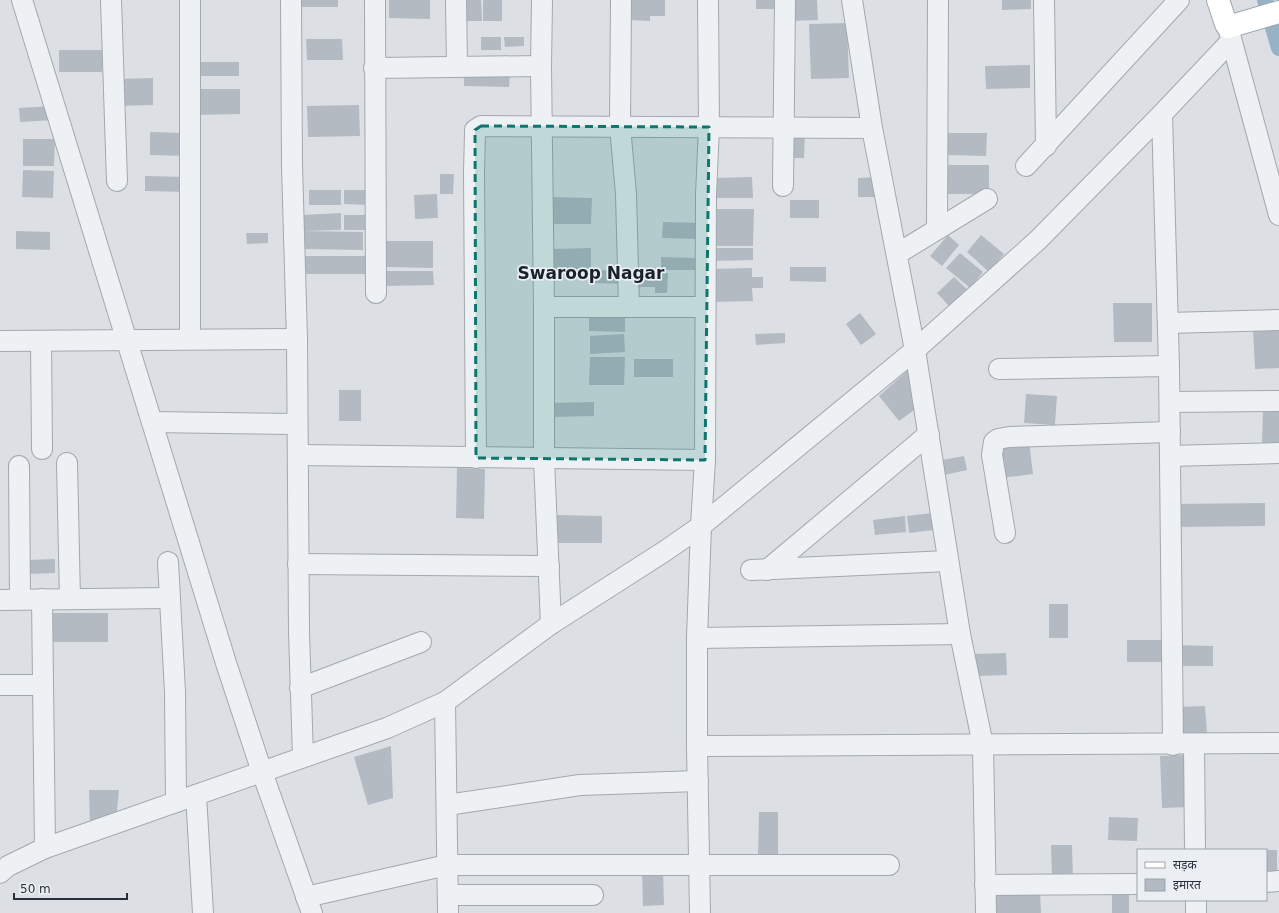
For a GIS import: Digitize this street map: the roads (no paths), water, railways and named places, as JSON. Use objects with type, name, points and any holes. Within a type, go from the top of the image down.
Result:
[{"type":"main road","points":[[1218,0],[1226,24],[1236,30],[1279,12]]},
{"type":"street","points":[[22,0],[226,663],[262,772],[309,905],[447,865],[888,865]]},
{"type":"street","points":[[111,0],[117,180]]},
{"type":"street","points":[[190,0],[190,339]]},
{"type":"street","points":[[291,0],[292,165],[298,455],[298,564],[303,758]]},
{"type":"street","points":[[375,0],[374,68],[376,293]]},
{"type":"street","points":[[456,0],[457,67]]},
{"type":"street","points":[[542,0],[541,66],[544,459],[551,624]]},
{"type":"street","points":[[621,0],[620,126],[626,194],[629,307]]},
{"type":"street","points":[[700,913],[697,638],[705,460],[706,194],[709,127],[708,0]]},
{"type":"street","points":[[783,186],[785,0]]},
{"type":"street","points":[[852,0],[872,128],[915,350],[960,634],[983,745],[986,913]]},
{"type":"street","points":[[937,230],[938,0]]},
{"type":"street","points":[[1044,0],[1046,146]]},
{"type":"street","points":[[1026,166],[1179,0]]},
{"type":"street","points":[[0,874],[8,866],[45,848],[387,728],[445,702],[551,624],[665,551],[701,526],[915,350],[1038,240],[1162,114],[1236,30]]},
{"type":"street","points":[[1236,30],[1279,215]]},
{"type":"street","points":[[374,68],[541,66]]},
{"type":"street","points":[[1162,114],[1170,402],[1173,744]]},
{"type":"street","points":[[476,458],[475,130],[481,126],[542,125],[872,128]]},
{"type":"street","points":[[897,254],[987,199]]},
{"type":"street","points":[[544,307],[705,306]]},
{"type":"street","points":[[1168,323],[1279,320]]},
{"type":"street","points":[[0,341],[296,339]]},
{"type":"street","points":[[41,341],[42,449]]},
{"type":"street","points":[[999,369],[1169,366]]},
{"type":"street","points":[[1170,402],[1279,401]]},
{"type":"street","points":[[152,422],[297,424]]},
{"type":"street","points":[[1005,533],[992,455],[994,442],[998,439],[1009,437],[1170,432]]},
{"type":"street","points":[[929,434],[759,570],[948,561]]},
{"type":"street","points":[[1170,456],[1279,453]]},
{"type":"street","points":[[298,455],[705,460]]},
{"type":"street","points":[[67,463],[70,599]]},
{"type":"street","points":[[19,466],[20,599]]},
{"type":"street","points":[[168,562],[175,692],[176,802]]},
{"type":"street","points":[[298,564],[548,566]]},
{"type":"street","points":[[0,600],[170,598]]},
{"type":"street","points":[[42,599],[45,848]]},
{"type":"street","points":[[697,638],[960,634]]},
{"type":"street","points":[[300,688],[421,642]]},
{"type":"street","points":[[0,685],[42,685]]},
{"type":"street","points":[[445,702],[448,904],[593,895]]},
{"type":"street","points":[[697,746],[1279,743]]},
{"type":"street","points":[[1194,744],[1195,849]]},
{"type":"street","points":[[446,805],[580,785],[698,781]]},
{"type":"street","points":[[196,795],[203,913]]},
{"type":"street","points":[[1267,882],[1279,881]]},
{"type":"street","points":[[985,885],[1137,884]]},
{"type":"street","points":[[1196,901],[1196,913]]},
{"type":"waterway","points":[[1265,0],[1279,48]]},
{"type":"district","name":"Swaroop Nagar","points":[[591,273]]}]
